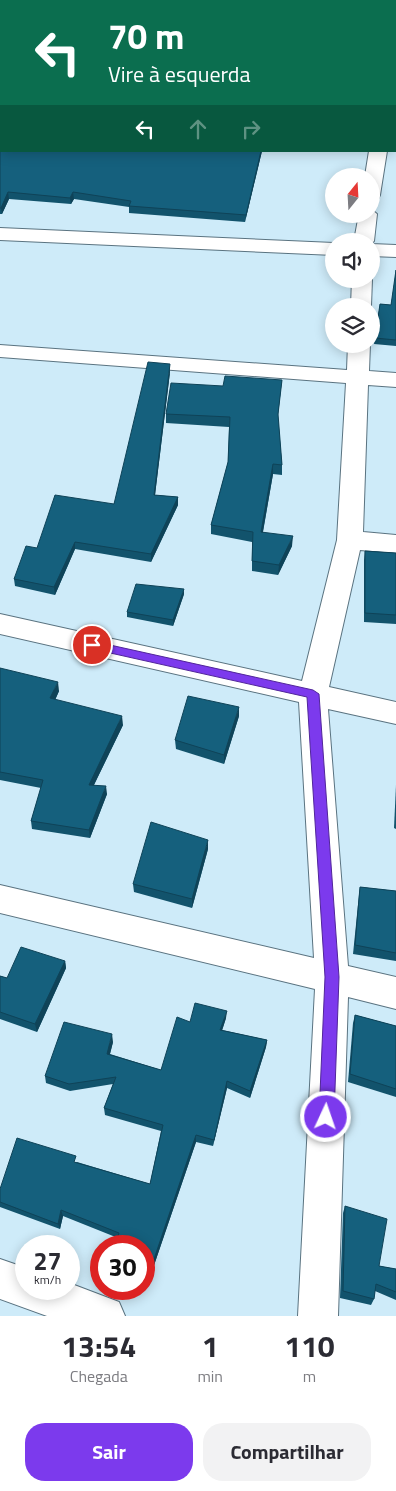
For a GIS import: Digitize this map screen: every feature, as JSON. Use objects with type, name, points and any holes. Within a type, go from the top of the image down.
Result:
[{"type":"street","points":[[372,168],[373,152],[396,153]]},
{"type":"street","points":[[0,234],[325,249]]},
{"type":"street","points":[[380,250],[396,251]]},
{"type":"street","points":[[0,351],[396,380]]},
{"type":"street","points":[[318,1316],[332,977],[313,694],[350,540],[359,353]]},
{"type":"street","points":[[350,540],[396,544]]},
{"type":"street","points":[[0,624],[396,713]]},
{"type":"street","points":[[0,899],[396,993]]},
{"type":"street","points":[[0,1279],[15,1285]]},
{"type":"street","points":[[59,1300],[105,1316]]},
{"type":"building","points":[[0,152],[261,152],[246,215],[129,206],[131,201],[73,192],[70,198],[8,192],[0,208]]},
{"type":"building","points":[[396,270],[396,340],[380,338],[380,304],[391,305]]},
{"type":"building","points":[[148,362],[170,364],[154,495],[178,497],[151,554],[75,542],[54,587],[14,579],[26,546],[37,548],[55,495],[114,504]]},
{"type":"building","points":[[225,376],[282,380],[278,414],[282,465],[273,464],[261,532],[293,536],[279,565],[252,561],[253,532],[211,525],[228,462],[230,417],[166,414],[171,383],[223,386]]},
{"type":"building","points":[[365,551],[396,553],[396,615],[365,613]]},
{"type":"building","points":[[136,584],[184,589],[173,620],[127,612]]},
{"type":"building","points":[[0,668],[58,682],[50,698],[122,716],[89,785],[106,786],[89,830],[31,821],[43,780],[0,772]]},
{"type":"building","points":[[188,696],[239,707],[224,755],[175,740]]},
{"type":"building","points":[[151,822],[208,840],[192,899],[133,884]]},
{"type":"building","points":[[360,887],[396,891],[396,953],[355,945]]},
{"type":"building","points":[[21,947],[65,961],[35,1024],[0,1012],[0,976],[7,978]]},
{"type":"building","points":[[195,1003],[227,1011],[220,1030],[267,1040],[250,1091],[227,1081],[214,1140],[196,1135],[155,1256],[155,1235],[118,1235],[119,1233],[61,1210],[58,1224],[0,1202],[0,1189],[17,1138],[76,1156],[74,1162],[150,1184],[163,1125],[104,1108],[116,1077],[69,1084],[45,1076],[64,1022],[112,1034],[107,1054],[161,1070],[177,1017],[190,1022]]},
{"type":"building","points":[[355,1015],[396,1026],[396,1089],[350,1074]]},
{"type":"building","points":[[345,1206],[387,1219],[379,1266],[396,1269],[396,1292],[376,1284],[374,1299],[343,1291]]},
{"type":"route","points":[[92,645],[313,694],[332,977],[326,1117]]}]
